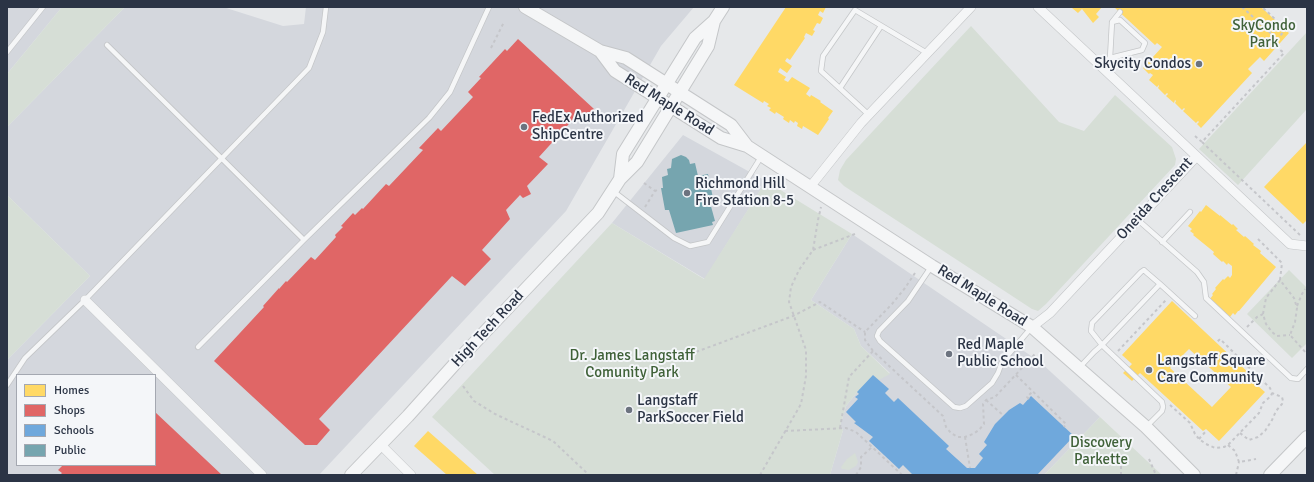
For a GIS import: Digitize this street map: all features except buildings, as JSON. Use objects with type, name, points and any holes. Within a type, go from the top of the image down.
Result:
[{"type":"street","name":"Red Maple Road","points":[[525,7],[600,51],[626,58],[731,125],[748,146]]},
{"type":"street","name":"High Tech Road","points":[[620,179],[623,154],[695,38],[714,21],[723,7]]},
{"type":"street","points":[[810,187],[869,115],[971,7]]},
{"type":"street","name":"Oneida Crescent","points":[[1032,327],[1050,313],[1196,158],[1038,7]]},
{"type":"street","name":"High Tech Road","points":[[351,475],[598,213],[620,179],[636,162],[708,46],[714,21]]},
{"type":"street","name":"Red Maple Road","points":[[600,51],[615,72],[658,97],[671,107],[721,138],[748,146],[932,266],[1032,327],[1146,427],[1194,475]]},
{"type":"street","points":[[1196,158],[1290,244],[1307,246]]},
{"type":"street","points":[[84,300],[262,475]]},
{"type":"street","points":[[1270,475],[1307,437]]},
{"type":"street","points":[[380,444],[412,475]]},
{"type":"lane","points":[[7,52],[43,7]]},
{"type":"lane","points":[[7,385],[25,358],[84,300],[309,68],[323,32],[326,7]]},
{"type":"lane","points":[[198,347],[304,240],[429,118],[450,92],[489,7]]},
{"type":"lane","points":[[869,115],[821,71],[823,56],[855,10],[927,53]]},
{"type":"lane","points":[[1110,58],[1112,22],[1120,12]]},
{"type":"lane","points":[[1100,67],[1110,58],[1142,50],[1145,43],[1120,20],[1112,22]]},
{"type":"lane","points":[[840,88],[881,26]]},
{"type":"lane","points":[[107,45],[304,240]]},
{"type":"lane","points":[[612,191],[674,238],[690,246],[708,242],[762,155]]},
{"type":"lane","points":[[1162,242],[1190,212]]},
{"type":"lane","points":[[1138,220],[1197,272],[1204,282],[1206,298],[1291,378],[1298,379],[1307,369]]},
{"type":"lane","points":[[932,266],[908,301],[879,331],[878,336],[880,341],[954,407],[960,408],[966,406],[992,383],[1002,362],[1032,327]]},
{"type":"lane","points":[[1146,427],[1162,411],[1162,402],[1102,345],[1091,331],[1092,323],[1144,270],[1195,316]]},
{"type":"lane","points":[[1079,368],[1160,284]]},
{"type":"path","points":[[1242,7],[1275,37]]},
{"type":"path","points":[[1202,142],[1284,53],[1273,44],[1286,29],[1262,7]]},
{"type":"path","points":[[491,48],[504,22]]},
{"type":"path","points":[[1195,136],[1302,236]]},
{"type":"path","points":[[644,183],[655,191]]},
{"type":"path","points":[[641,213],[655,191],[659,189]]},
{"type":"path","points":[[760,475],[801,404],[806,376],[806,350],[789,302],[791,287],[799,270],[813,250],[824,196]]},
{"type":"path","points":[[813,250],[855,234]]},
{"type":"path","points":[[1258,239],[1282,263],[1280,280],[1266,298],[1262,314],[1266,324],[1277,336],[1290,335]]},
{"type":"path","points":[[915,272],[905,288],[865,332],[865,340],[873,351],[943,416],[946,427],[951,433],[958,437],[964,437],[979,430],[984,424],[983,404],[986,400],[995,397],[1036,354]]},
{"type":"path","points":[[1280,280],[1294,298],[1297,308]]},
{"type":"path","points":[[1290,335],[1295,322],[1297,308],[1305,289]]},
{"type":"path","points":[[1116,354],[1171,294]]},
{"type":"path","points":[[685,356],[793,316],[820,302],[865,332]]},
{"type":"path","points":[[1242,332],[1262,314]]},
{"type":"path","points":[[1290,335],[1307,354]]},
{"type":"path","points":[[1217,342],[1220,339],[1270,388],[1272,393],[1282,397],[1283,401],[1272,420],[1258,437],[1249,440],[1239,433]]},
{"type":"path","points":[[840,428],[849,377],[873,351]]},
{"type":"path","points":[[1016,375],[1066,424],[1064,427]]},
{"type":"path","points":[[463,386],[474,401],[495,414],[553,441],[589,475]]},
{"type":"path","points":[[1028,399],[1027,397],[1033,392]]},
{"type":"path","points":[[1167,407],[1168,402],[1190,423],[1195,434],[1206,444],[1215,448],[1224,447],[1228,445],[1259,413],[1264,403],[1272,393]]},
{"type":"path","points":[[986,400],[1003,416]]},
{"type":"path","points":[[785,431],[846,428],[856,432],[902,475]]},
{"type":"path","points":[[1199,439],[1207,430]]},
{"type":"path","points":[[964,437],[970,468]]},
{"type":"path","points":[[1228,445],[1235,451],[1239,462],[1236,475]]},
{"type":"path","points":[[856,475],[861,467],[861,457],[872,447]]},
{"type":"path","points":[[1121,454],[1121,475]]},
{"type":"path","points":[[1149,459],[1156,475]]},
{"type":"path","points":[[1239,462],[1256,459]]},
{"type":"shaded area","points":[[7,7],[62,7],[7,74]]},
{"type":"shaded area","points":[[125,7],[223,7],[283,26],[304,24],[306,7],[694,7],[661,46],[566,211],[319,475],[7,475],[7,360],[90,276],[7,195],[7,127]]},
{"type":"shaded area","points":[[683,135],[766,181],[705,279],[612,223]]},
{"type":"shaded area","name":"Red Maple Public School","points":[[852,234],[1040,362],[1100,417],[1044,475],[830,475],[843,430],[840,426],[846,406],[858,391],[890,373],[861,346],[854,329],[811,300]]},
{"type":"green space","points":[[62,7],[125,7],[7,127],[7,74]]},
{"type":"green space","points":[[971,26],[1059,122],[1084,131],[1115,95],[1172,147],[1176,159],[1175,165],[1038,311],[1032,309],[844,186],[838,180],[840,170],[846,160]]},
{"type":"green space","points":[[1307,32],[1307,109],[1238,185],[1199,149]]},
{"type":"green space","name":"Dr. James Langstaff Comunity Park","points":[[766,181],[852,234],[811,300],[854,329],[861,346],[890,374],[858,391],[846,406],[840,426],[843,430],[830,475],[495,475],[432,417],[612,223],[704,279]]},
{"type":"green space","points":[[7,195],[90,276],[7,360]]},
{"type":"green space","points":[[1289,270],[1307,288],[1307,343],[1292,358],[1247,314]]},
{"type":"green space","name":"Discovery Parkette","points":[[1100,417],[1162,475],[1044,475]]},
{"type":"green space","points":[[855,453],[858,462],[856,466],[849,470],[842,469],[841,467],[847,459]]},
{"type":"place","name":"Skycity Condos","points":[[1199,64]]},
{"type":"place","name":"FedEx Authorized ShipCentre","points":[[524,127]]},
{"type":"place","name":"Richmond Hill Fire Station 8-5","points":[[687,193]]},
{"type":"place","name":"Red Maple Public School","points":[[949,354]]},
{"type":"place","name":"Langstaff Square Care Community","points":[[1149,370]]},
{"type":"place","name":"Langstaff ParkSoccer Field","points":[[629,410]]},
{"type":"park label","name":"SkyCondo Park","points":[[1264,34]]}]
